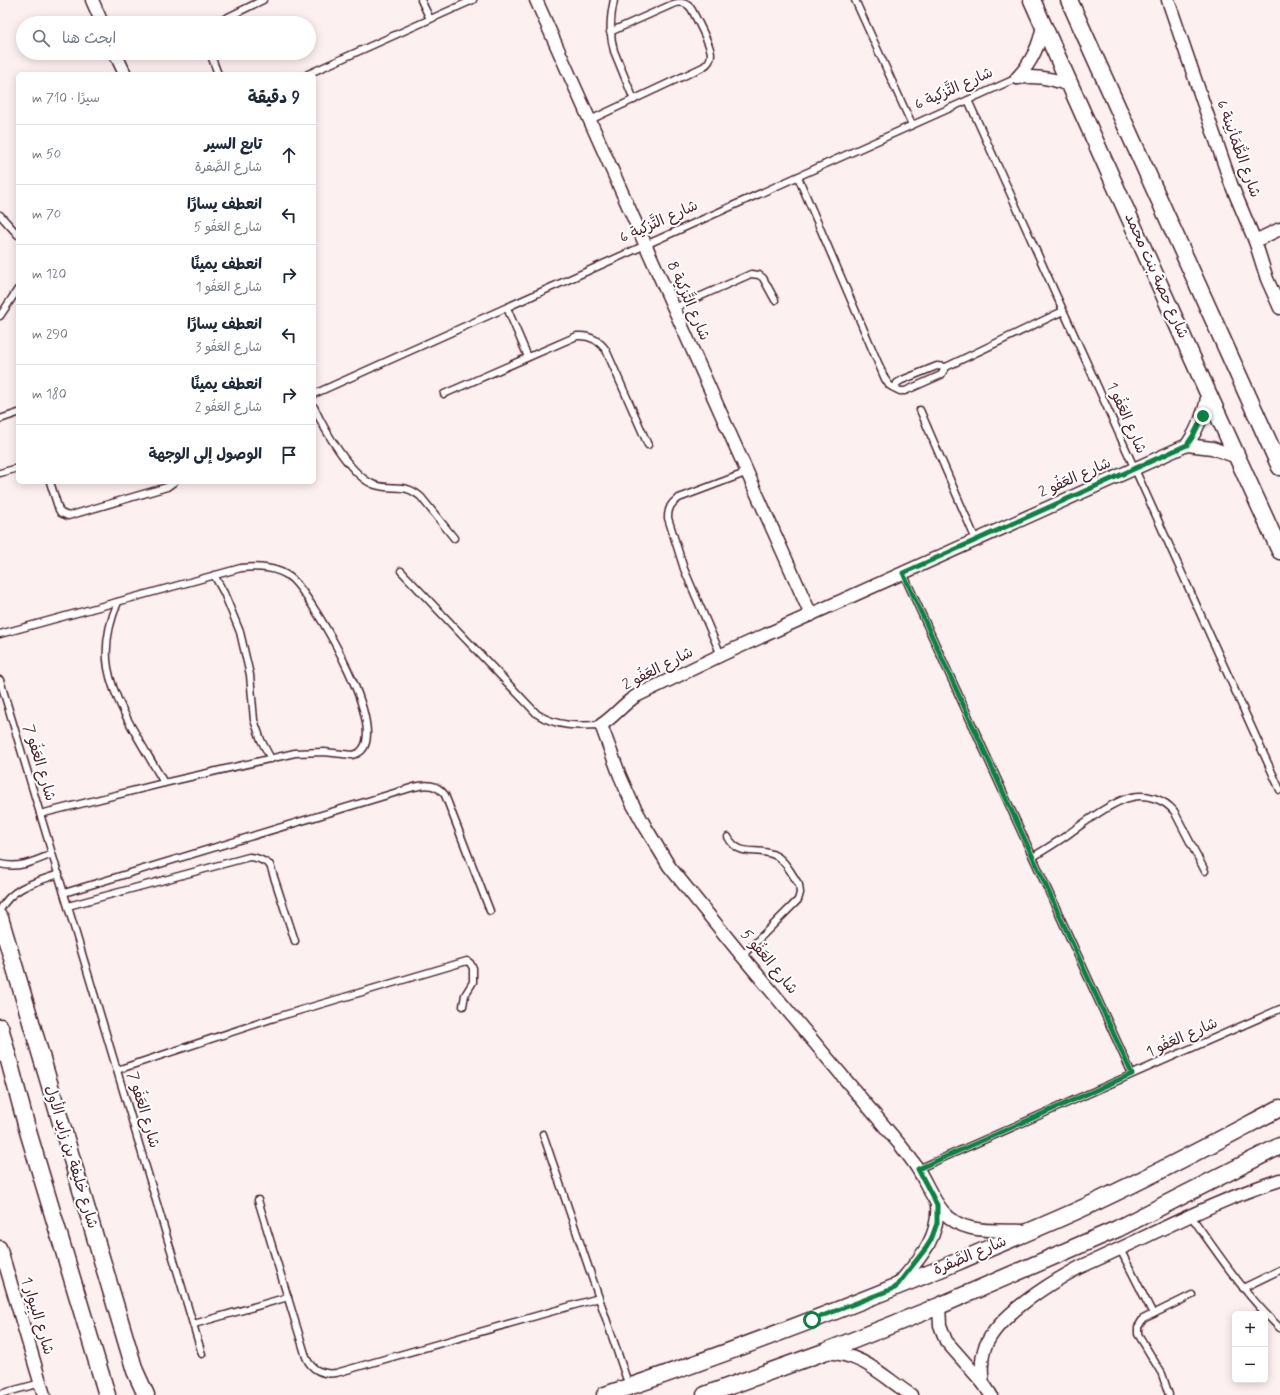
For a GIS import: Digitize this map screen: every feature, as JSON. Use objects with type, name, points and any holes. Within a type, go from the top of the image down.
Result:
[{"type":"street","points":[[92,0],[99,16]]},
{"type":"street","name":"شارع التَّزكية 8","points":[[536,0],[811,615]]},
{"type":"street","name":"شارع حصة بنت محمد","points":[[1032,0],[1280,550]]},
{"type":"street","points":[[1069,0],[1280,467]]},
{"type":"street","name":"شارع الطُّمَأنِينة 6","points":[[1168,0],[1231,184],[1254,241],[1267,279],[1280,308]]},
{"type":"street","name":"شارع التَّزكية 6","points":[[1017,78],[1024,71],[1035,53],[1039,44],[1043,24]]},
{"type":"street","points":[[118,60],[124,72]]},
{"type":"street","name":"شارع التَّزكية 6","points":[[1017,78],[1040,77],[1062,82],[1072,87]]},
{"type":"street","points":[[1254,241],[1280,229]]},
{"type":"street","points":[[1208,393],[1201,421],[1187,445],[1212,448],[1237,457]]},
{"type":"street","name":"شارع العَفُو 2","points":[[600,725],[612,717],[625,704],[636,696],[721,655],[1187,445]]},
{"type":"street","name":"شارع العَفُو 5","points":[[600,725],[632,803],[654,841],[683,883],[742,956],[889,1130],[918,1169],[937,1205],[951,1219],[969,1227],[978,1229],[1029,1231]]},
{"type":"street","name":"شارع خليفة بن زايد الأول","points":[[0,918],[135,1370],[146,1395]]},
{"type":"street","points":[[0,1027],[27,1128],[107,1395]]},
{"type":"street","name":"شارع الصَّفرة","points":[[604,1395],[714,1357],[895,1288],[1103,1199],[1280,1108]]},
{"type":"street","points":[[705,1395],[824,1352],[939,1306],[1117,1229],[1280,1146]]},
{"type":"street","points":[[983,1383],[981,1365],[986,1346],[997,1329],[1009,1316],[1040,1291],[1060,1278],[1191,1216],[1241,1194],[1280,1180]]},
{"type":"street","name":"شارع العَفُو 5","points":[[895,1288],[931,1240],[937,1223],[937,1205]]},
{"type":"street","name":"شارع البِيوار 1","points":[[0,1247],[44,1395]]},
{"type":"street","points":[[939,1306],[940,1325],[946,1341],[983,1383],[991,1395]]},
{"type":"street","points":[[824,1352],[844,1354],[862,1361],[870,1365],[911,1395]]},
{"type":"lane","points":[[230,16],[263,0]]},
{"type":"lane","points":[[422,0],[430,19]]},
{"type":"lane","points":[[312,72],[473,0]]},
{"type":"lane","points":[[614,0],[610,32],[614,51],[634,100]]},
{"type":"lane","points":[[855,0],[912,125]]},
{"type":"lane","points":[[590,120],[703,67],[710,59],[710,51],[692,10],[690,6],[682,2],[673,4],[610,32]]},
{"type":"lane","points":[[213,60],[217,72]]},
{"type":"lane","name":"شارع التَّزكية 6","points":[[316,393],[1017,78]]},
{"type":"lane","name":"شارع العَفُو 1","points":[[968,100],[1280,790]]},
{"type":"lane","points":[[798,177],[885,379],[889,385],[900,391],[905,391],[941,375],[946,367]]},
{"type":"lane","points":[[0,215],[16,233]]},
{"type":"lane","points":[[674,308],[751,274],[759,275],[763,278],[775,300]]},
{"type":"lane","points":[[0,316],[16,292]]},
{"type":"lane","points":[[507,308],[528,357]]},
{"type":"lane","points":[[895,388],[897,383],[902,380],[937,366],[946,367],[1063,311]]},
{"type":"lane","points":[[444,394],[577,336],[588,336],[598,341],[606,350],[648,445]]},
{"type":"lane","points":[[920,410],[976,540]]},
{"type":"lane","points":[[316,411],[331,439],[343,456],[363,478],[375,485],[388,488],[403,487],[416,493],[422,497],[454,538]]},
{"type":"lane","points":[[0,419],[16,414]]},
{"type":"lane","points":[[0,473],[16,469]]},
{"type":"lane","points":[[721,655],[684,570],[668,518],[668,513],[671,505],[679,498],[748,472]]},
{"type":"lane","points":[[51,484],[59,510],[68,516],[167,487],[171,484]]},
{"type":"lane","points":[[0,634],[241,568],[256,567],[272,569],[291,578],[305,596],[331,636],[362,703],[366,729],[366,741],[363,750],[352,756],[324,752],[295,753],[164,783],[40,814]]},
{"type":"lane","points":[[401,571],[537,714],[549,721],[563,725],[600,725]]},
{"type":"lane","points":[[903,573],[1132,1074]]},
{"type":"lane","points":[[214,575],[224,593],[240,632],[250,675],[254,720],[261,740],[271,759]]},
{"type":"lane","points":[[118,602],[112,615],[107,644],[108,668],[111,681],[126,714],[164,783]]},
{"type":"lane","name":"شارع العَفُو 7","points":[[0,680],[202,1354]]},
{"type":"lane","points":[[64,893],[429,784],[438,788],[445,795],[490,911]]},
{"type":"lane","points":[[1033,857],[1097,814],[1122,801],[1132,797],[1141,796],[1158,799],[1170,806],[1205,871]]},
{"type":"lane","points":[[728,837],[740,850],[768,853],[780,858],[799,885],[800,889],[798,900],[742,956]]},
{"type":"lane","points":[[0,864],[20,866],[52,854]]},
{"type":"lane","points":[[68,906],[253,857],[262,859],[270,865],[295,940]]},
{"type":"lane","points":[[0,910],[7,900],[19,889],[59,874]]},
{"type":"lane","points":[[117,1070],[274,1018],[467,961],[473,968],[473,982],[465,995],[463,1006]]},
{"type":"lane","name":"شارع العَفُو 1","points":[[918,1169],[1280,1009]]},
{"type":"lane","points":[[543,1134],[629,1387]]},
{"type":"lane","points":[[258,1200],[308,1361],[319,1371],[331,1374],[336,1373],[599,1298]]},
{"type":"lane","points":[[1191,1216],[1243,1288],[1280,1328]]},
{"type":"lane","points":[[1120,1250],[1153,1314]]},
{"type":"lane","points":[[1243,1288],[1280,1270]]},
{"type":"lane","points":[[1169,1395],[1162,1374],[1140,1337],[1138,1330],[1140,1323],[1143,1320],[1192,1295]]},
{"type":"lane","points":[[194,1324],[288,1297]]},
{"type":"lane","points":[[0,1394],[41,1383]]},
{"type":"route","points":[[812,1320],[895,1288],[926,1248],[935,1232],[938,1214],[937,1205],[918,1169],[1132,1074],[903,573],[1187,445],[1199,426],[1203,416]]}]
